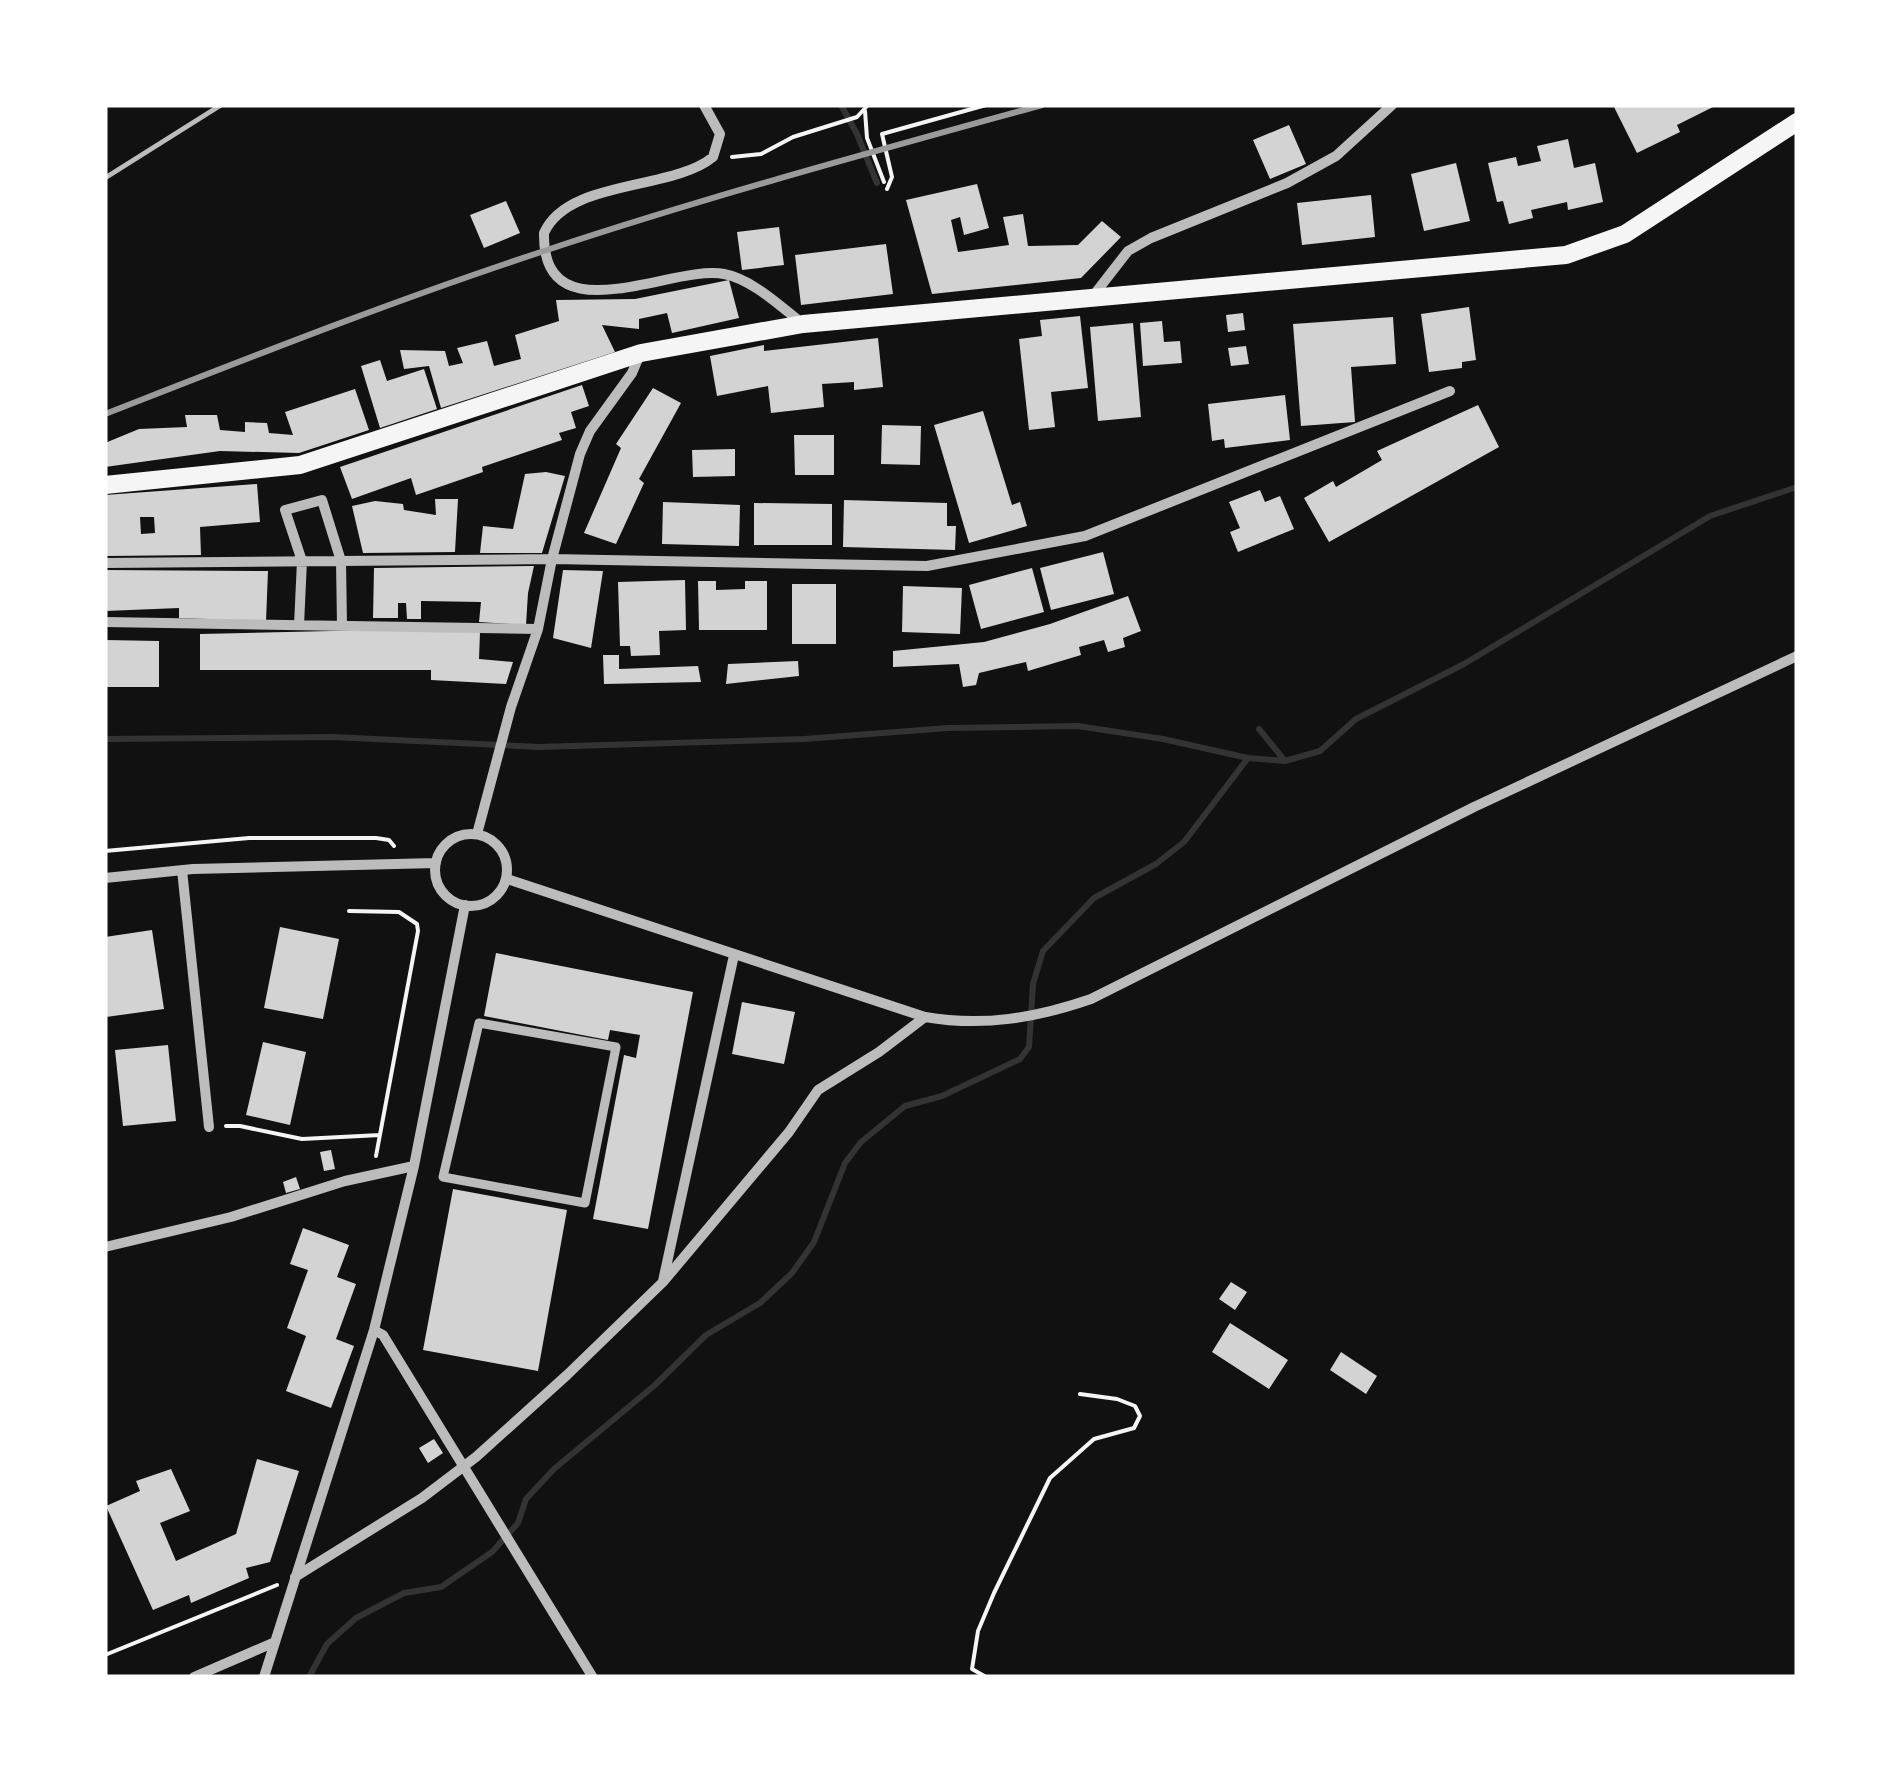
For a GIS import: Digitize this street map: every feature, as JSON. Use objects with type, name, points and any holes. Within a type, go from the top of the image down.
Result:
[{"type":"main road","points":[[105,484],[300,465],[641,354],[803,324],[1566,255],[1625,234],[1797,122]]},
{"type":"street","points":[[704,105],[716,120],[720,134],[716,151],[708,161],[590,198],[562,213],[544,233],[556,274],[570,286],[606,290],[726,274],[803,324]]},
{"type":"street","points":[[1093,296],[1128,251],[1320,165],[1336,156],[1392,105]]},
{"type":"street","points":[[477,834],[511,708],[538,630],[580,454],[590,431],[641,354]]},
{"type":"street","points":[[105,563],[552,559],[928,566],[1085,536],[1450,391]]},
{"type":"street","points":[[299,625],[302,561],[285,510],[322,500],[341,561],[342,626]]},
{"type":"street","points":[[105,622],[538,630]]},
{"type":"street","points":[[506,879],[925,1017],[956,1022],[1044,1015],[1091,1000],[1474,807],[1797,656]]},
{"type":"street","points":[[477,834],[488,838],[503,853],[506,879],[494,898],[465,905],[445,894],[438,884],[436,863],[448,841],[460,835],[477,834]]},
{"type":"street","points":[[105,878],[182,870],[436,863]]},
{"type":"street","points":[[182,870],[209,1127]]},
{"type":"street","points":[[264,1677],[374,1330],[414,1166],[465,905]]},
{"type":"street","points":[[662,1282],[734,955]]},
{"type":"street","points":[[295,1577],[422,1498],[568,1376],[662,1282],[789,1132],[818,1090],[925,1017]]},
{"type":"street","points":[[479,1023],[616,1047],[585,1203],[443,1177],[479,1023]]},
{"type":"street","points":[[105,1246],[231,1217],[414,1166]]},
{"type":"street","points":[[374,1330],[383,1334],[592,1676]]},
{"type":"street","points":[[194,1677],[275,1642]]},
{"type":"lane","points":[[105,178],[221,105]]},
{"type":"path","points":[[866,108],[867,138],[886,186],[892,177],[882,134],[986,105]]},
{"type":"path","points":[[708,161],[760,154],[793,137],[843,123],[866,108]]},
{"type":"path","points":[[105,851],[249,838],[376,838],[389,840],[394,846]]},
{"type":"path","points":[[349,911],[399,912],[417,924],[418,931],[372,1175]]},
{"type":"path","points":[[209,1127],[240,1126],[302,1139],[380,1135]]},
{"type":"path","points":[[986,1677],[972,1669],[978,1632],[1050,1478],[1094,1440],[1134,1428],[1140,1416],[1135,1406],[1117,1399],[1080,1394]]},
{"type":"path","points":[[105,1655],[295,1577]]},
{"type":"building","points":[[1613,105],[1717,105],[1677,125],[1680,132],[1637,153]]},
{"type":"building","points":[[1289,125],[1306,164],[1270,179],[1253,140]]},
{"type":"building","points":[[1568,139],[1574,168],[1595,163],[1603,202],[1568,210],[1567,202],[1531,210],[1533,218],[1509,224],[1503,201],[1497,202],[1488,163],[1516,157],[1518,166],[1541,161],[1537,146]]},
{"type":"building","points":[[1456,163],[1470,221],[1424,231],[1411,174]]},
{"type":"building","points":[[977,184],[989,228],[964,235],[960,217],[951,220],[958,252],[1009,245],[1003,217],[1023,214],[1028,246],[1078,245],[1102,221],[1121,237],[1081,278],[932,294],[906,200]]},
{"type":"building","points":[[1371,195],[1375,237],[1302,245],[1297,203]]},
{"type":"building","points":[[506,201],[520,233],[484,248],[470,215]]},
{"type":"building","points":[[779,227],[784,265],[742,270],[737,232]]},
{"type":"building","points":[[886,244],[893,294],[801,305],[795,255]]},
{"type":"building","points":[[729,280],[739,318],[672,333],[667,313],[639,319],[639,329],[602,325],[615,352],[441,408],[429,366],[404,369],[400,350],[445,351],[449,366],[463,363],[457,348],[487,341],[494,366],[521,359],[515,335],[559,321],[556,300],[635,299]]},
{"type":"building","points":[[1469,307],[1476,360],[1462,362],[1462,368],[1429,372],[1421,314]]},
{"type":"building","points":[[1243,313],[1245,330],[1228,332],[1226,315]]},
{"type":"building","points":[[1080,316],[1088,388],[1051,392],[1055,427],[1029,430],[1019,339],[1042,336],[1040,320]]},
{"type":"building","points":[[1393,317],[1396,364],[1351,367],[1355,422],[1301,426],[1293,324]]},
{"type":"building","points":[[1162,321],[1164,342],[1180,341],[1182,363],[1143,366],[1140,323]]},
{"type":"building","points":[[1133,323],[1141,417],[1098,421],[1090,327]]},
{"type":"building","points":[[878,338],[883,387],[854,390],[854,382],[822,384],[824,407],[771,413],[768,386],[717,396],[710,356],[764,345],[764,351]]},
{"type":"building","points":[[1246,346],[1249,364],[1231,366],[1228,348]]},
{"type":"building","points":[[380,360],[387,381],[424,369],[437,409],[380,428],[361,366]]},
{"type":"building","points":[[582,385],[589,406],[571,412],[576,428],[559,433],[562,440],[416,495],[411,478],[352,499],[340,467]]},
{"type":"building","points":[[653,388],[681,403],[639,479],[644,483],[616,544],[584,533],[621,448],[616,444]]},
{"type":"building","points":[[355,389],[369,430],[299,453],[220,451],[105,467],[105,443],[139,429],[187,427],[185,415],[217,415],[220,430],[245,432],[245,422],[267,423],[269,433],[293,435],[285,412]]},
{"type":"building","points":[[1285,395],[1290,440],[1225,448],[1224,439],[1212,441],[1208,404]]},
{"type":"building","points":[[1478,405],[1499,447],[1329,542],[1304,498],[1333,481],[1336,487],[1382,460],[1377,451]]},
{"type":"building","points":[[983,411],[1012,505],[1020,502],[1027,526],[969,543],[934,425]]},
{"type":"building","points":[[882,425],[921,426],[920,465],[881,464]]},
{"type":"building","points":[[794,435],[834,435],[834,475],[795,475]]},
{"type":"building","points":[[735,449],[735,476],[693,477],[692,450]]},
{"type":"building","points":[[546,472],[565,476],[542,553],[480,553],[483,526],[513,529],[525,474]]},
{"type":"building","points":[[257,484],[260,522],[200,527],[201,555],[105,556],[105,495]],"holes":[[[140,517],[154,517],[155,533],[141,534]]]},
{"type":"building","points":[[1260,490],[1265,502],[1280,496],[1294,529],[1238,552],[1230,532],[1240,528],[1229,502]]},
{"type":"building","points":[[435,499],[458,499],[455,552],[363,553],[352,506],[375,501],[403,504],[404,510],[436,515]]},
{"type":"building","points":[[844,500],[947,503],[947,526],[956,526],[955,550],[843,547]]},
{"type":"building","points":[[663,502],[740,505],[739,546],[662,544]]},
{"type":"building","points":[[754,503],[832,504],[832,545],[754,545]]},
{"type":"building","points":[[1103,552],[1114,594],[1051,610],[1040,568]]},
{"type":"building","points":[[534,566],[526,625],[479,622],[481,602],[421,601],[421,619],[407,619],[406,603],[398,603],[398,618],[373,618],[374,568]]},
{"type":"building","points":[[1032,568],[1044,612],[981,629],[969,585]]},
{"type":"building","points":[[105,570],[268,571],[266,621],[179,618],[179,608],[105,611]]},
{"type":"building","points":[[563,570],[603,571],[591,648],[553,638]]},
{"type":"building","points":[[685,580],[686,630],[659,631],[660,655],[631,656],[630,646],[620,646],[618,582]]},
{"type":"building","points":[[698,581],[716,581],[716,590],[745,589],[745,581],[767,581],[767,630],[699,630]]},
{"type":"building","points":[[792,584],[836,584],[836,644],[792,644]]},
{"type":"building","points":[[903,586],[962,588],[960,634],[902,632]]},
{"type":"building","points":[[1128,596],[1141,631],[1123,638],[1125,647],[1108,652],[1104,640],[1079,647],[1081,655],[1028,671],[1026,662],[979,673],[976,685],[963,687],[959,664],[893,667],[893,651],[984,642]]},
{"type":"building","points":[[480,632],[479,659],[513,662],[506,684],[431,680],[431,670],[200,670],[200,634]]},
{"type":"building","points":[[105,640],[159,641],[159,687],[105,687]]},
{"type":"building","points":[[603,655],[619,655],[619,669],[698,666],[701,682],[604,684]]},
{"type":"building","points":[[798,661],[799,676],[726,684],[728,664]]},
{"type":"building","points":[[280,927],[339,939],[323,1019],[264,1008]]},
{"type":"building","points":[[152,930],[164,1009],[106,1017],[105,937]]},
{"type":"building","points":[[496,953],[693,992],[648,1229],[593,1219],[624,1055],[636,1058],[640,1035],[610,1030],[608,1040],[484,1016]]},
{"type":"building","points":[[742,1002],[795,1012],[784,1064],[732,1054]]},
{"type":"building","points":[[263,1042],[306,1052],[290,1125],[246,1115]]},
{"type":"building","points":[[168,1045],[176,1121],[123,1126],[115,1050]]},
{"type":"building","points":[[331,1150],[335,1169],[324,1171],[320,1152]]},
{"type":"building","points":[[296,1177],[300,1189],[286,1193],[283,1182]]},
{"type":"building","points":[[453,1189],[567,1210],[538,1371],[423,1350]]},
{"type":"building","points":[[303,1228],[349,1245],[337,1277],[356,1284],[336,1339],[354,1346],[331,1408],[286,1391],[306,1336],[287,1328],[308,1270],[290,1264]]},
{"type":"building","points":[[1231,1282],[1247,1292],[1235,1310],[1219,1299]]},
{"type":"building","points":[[1230,1323],[1288,1360],[1269,1389],[1212,1352]]},
{"type":"building","points":[[1341,1352],[1377,1376],[1366,1394],[1330,1370]]},
{"type":"building","points":[[434,1439],[443,1453],[428,1463],[419,1448]]},
{"type":"building","points":[[257,1459],[299,1471],[270,1562],[246,1568],[249,1578],[191,1603],[189,1595],[153,1610],[106,1506],[140,1491],[136,1481],[171,1469],[190,1511],[160,1523],[176,1561],[236,1534]]},
{"type":"waterway","points":[[841,105],[877,183]]},
{"type":"waterway","points":[[105,739],[333,737],[539,747],[804,739],[948,728],[1078,726],[1248,758],[1285,761],[1320,751],[1356,719],[1464,664],[1710,516],[1797,487]]},
{"type":"waterway","points":[[1259,729],[1285,761]]},
{"type":"waterway","points":[[309,1677],[327,1644],[356,1618],[404,1593],[441,1587],[492,1552],[518,1523],[526,1499],[554,1469],[655,1385],[706,1335],[760,1303],[792,1273],[814,1242],[845,1163],[861,1142],[905,1106],[942,1096],[1020,1059],[1029,1047],[1033,984],[1043,951],[1094,898],[1156,864],[1184,842],[1248,758]]},
{"type":"railway","points":[[105,414],[380,308],[547,250],[1042,105]]}]
